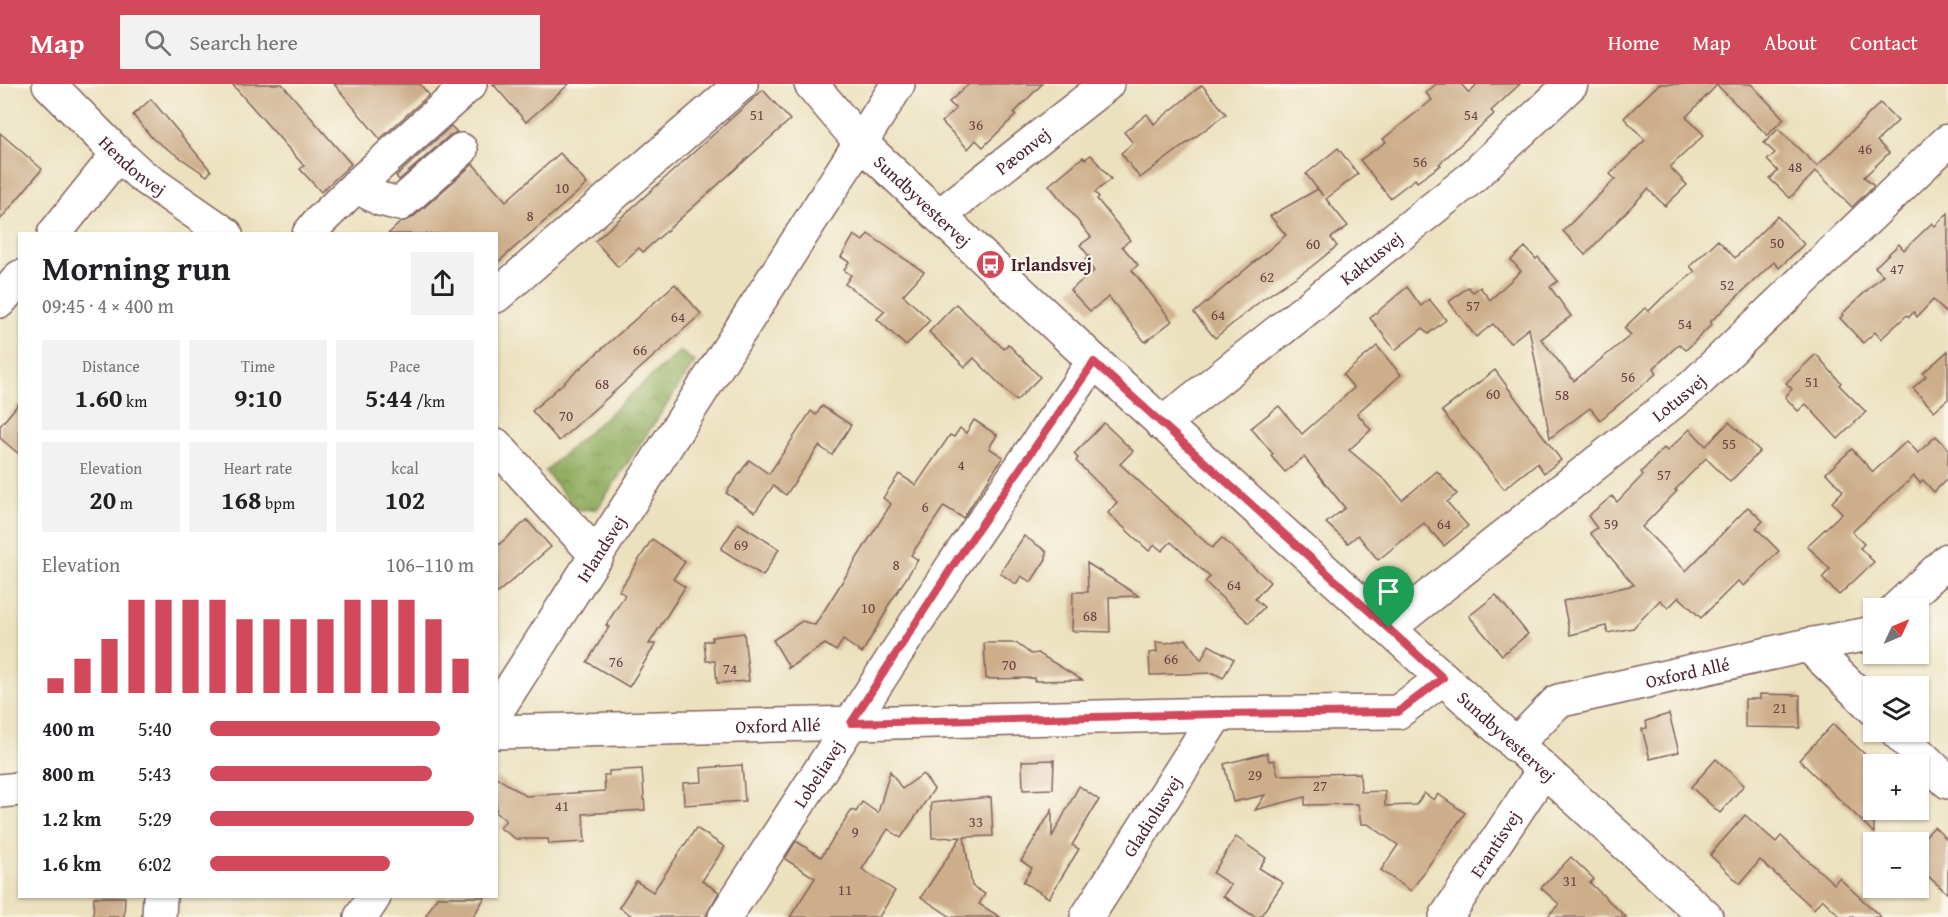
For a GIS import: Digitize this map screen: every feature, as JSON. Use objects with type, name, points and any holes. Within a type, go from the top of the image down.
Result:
[{"type":"street","name":"Hendonvej","points":[[50,84],[141,175],[213,230]]},
{"type":"street","points":[[311,232],[356,186],[470,84]]},
{"type":"street","points":[[498,294],[741,84]]},
{"type":"street","name":"Sundbyvestervej","points":[[811,84],[860,142],[1094,362],[1706,917]]},
{"type":"street","name":"Irlandsvej","points":[[498,709],[898,84]]},
{"type":"street","name":"Pæonvej","points":[[939,216],[1107,84]]},
{"type":"street","name":"Kaktusvej","points":[[1162,424],[1470,179],[1571,84]]},
{"type":"street","name":"Lotusvej","points":[[1389,628],[1693,386],[1948,141]]},
{"type":"street","points":[[356,186],[380,199],[399,204],[461,150]]},
{"type":"street","points":[[56,232],[118,154]]},
{"type":"street","points":[[0,301],[18,279]]},
{"type":"street","name":"Lobeliavej","points":[[725,917],[954,564],[1094,362]]},
{"type":"street","points":[[498,447],[597,556]]},
{"type":"street","points":[[1908,598],[1948,560]]},
{"type":"street","name":"Oxford Allé","points":[[1515,745],[1558,701],[1808,645],[1863,635]]},
{"type":"street","points":[[1808,645],[1863,698]]},
{"type":"street","name":"Oxford Allé","points":[[498,732],[1217,714],[1398,712],[1443,678]]},
{"type":"street","name":"Gladiolusvej","points":[[1087,917],[1217,714]]},
{"type":"street","points":[[1907,742],[1948,782]]},
{"type":"street","name":"Erantisvej","points":[[1446,917],[1543,771]]},
{"type":"street","points":[[0,791],[18,789]]},
{"type":"street","points":[[159,917],[160,898]]},
{"type":"street","points":[[361,917],[373,898]]},
{"type":"green space","points":[[680,351],[695,362],[597,509],[577,510],[545,471]]},
{"type":"building","points":[[232,84],[282,84],[351,164],[321,192],[300,169],[304,166]]},
{"type":"building","points":[[334,84],[420,84],[429,95],[380,139]]},
{"type":"building","points":[[493,84],[569,84],[526,122]]},
{"type":"building","points":[[969,84],[1042,84],[1014,113],[1016,115],[983,147],[976,140],[968,149],[942,122],[956,109],[949,102]]},
{"type":"building","points":[[1436,84],[1461,84],[1469,93],[1477,84],[1520,84],[1491,111],[1494,114],[1439,164],[1441,165],[1417,182],[1415,179],[1390,198],[1360,160],[1386,142],[1383,139],[1432,100],[1426,93]]},
{"type":"building","points":[[1659,84],[1751,84],[1784,119],[1767,135],[1717,85],[1686,117],[1704,135],[1670,167],[1687,185],[1665,206],[1648,189],[1585,255],[1563,231],[1615,179],[1610,174],[1645,140],[1624,118]]},
{"type":"building","points":[[1202,85],[1226,114],[1140,178],[1121,153],[1133,143],[1124,132],[1147,114],[1154,124]]},
{"type":"building","points":[[763,90],[790,120],[643,252],[639,248],[618,267],[595,241]]},
{"type":"building","points":[[151,99],[211,171],[207,176],[153,139],[133,115]]},
{"type":"building","points":[[1880,103],[1898,121],[1877,141],[1889,153],[1864,177],[1874,186],[1852,207],[1816,171],[1790,198],[1770,179],[1778,171],[1767,160],[1775,153],[1764,143],[1778,129],[1817,166]]},
{"type":"building","points":[[451,126],[457,132],[449,136],[399,180],[396,176]]},
{"type":"building","points":[[0,133],[42,169],[0,220]]},
{"type":"building","points":[[1338,148],[1358,174],[1326,199],[1348,226],[1331,238],[1337,246],[1311,267],[1263,299],[1215,338],[1194,313],[1286,235],[1270,216],[1318,189],[1306,174]]},
{"type":"building","points":[[560,153],[587,184],[498,262],[498,232],[390,232],[401,222],[412,218],[473,164],[506,201]]},
{"type":"building","points":[[1091,155],[1111,179],[1095,192],[1099,197],[1097,199],[1130,240],[1122,246],[1138,265],[1132,270],[1172,321],[1145,342],[1109,297],[1090,311],[1070,290],[1094,271],[1085,259],[1089,256],[1080,245],[1091,237],[1049,185],[1083,157],[1085,159]]},
{"type":"building","points":[[1948,213],[1948,315],[1933,300],[1917,317],[1914,312],[1909,317],[1907,315],[1881,339],[1875,332],[1863,343],[1840,318],[1842,314],[1883,275],[1875,267],[1899,244],[1904,250],[1932,223],[1935,226]]},
{"type":"building","points":[[1777,216],[1804,244],[1779,268],[1774,262],[1710,322],[1712,324],[1686,350],[1679,344],[1654,368],[1657,373],[1600,420],[1590,408],[1550,438],[1529,328],[1510,343],[1493,324],[1476,337],[1449,302],[1468,287],[1473,292],[1480,287],[1490,300],[1521,271],[1511,260],[1525,247],[1536,259],[1538,257],[1558,281],[1550,287],[1571,316],[1541,339],[1574,381],[1631,335],[1624,328],[1645,308],[1649,311],[1695,272],[1690,266],[1718,240],[1735,258]]},
{"type":"building","points":[[868,234],[924,272],[903,295],[930,320],[906,346],[877,319],[885,311],[845,284],[851,275],[844,270],[849,262],[841,257],[854,235],[863,241]]},
{"type":"building","points":[[675,284],[701,314],[559,441],[532,411]]},
{"type":"building","points":[[1407,287],[1421,306],[1429,299],[1446,320],[1428,334],[1423,328],[1395,350],[1370,318]]},
{"type":"building","points":[[956,304],[1004,349],[1008,344],[1040,377],[1016,401],[974,358],[965,367],[929,332]]},
{"type":"building","points":[[1377,346],[1401,375],[1357,413],[1371,430],[1349,450],[1386,481],[1402,500],[1437,471],[1457,494],[1447,502],[1468,526],[1444,546],[1424,523],[1378,560],[1358,535],[1348,543],[1326,523],[1345,508],[1304,457],[1285,472],[1251,428],[1279,406],[1302,434],[1354,388],[1343,375]]},
{"type":"building","points":[[1948,351],[1948,399],[1934,411],[1913,388],[1926,376],[1923,373]]},
{"type":"building","points":[[1816,354],[1841,383],[1839,385],[1866,412],[1838,439],[1806,404],[1798,411],[1785,397],[1792,389],[1786,383]]},
{"type":"building","points":[[1495,370],[1561,460],[1544,473],[1537,463],[1504,489],[1442,411]]},
{"type":"building","points":[[18,404],[18,453],[0,438],[0,426]]},
{"type":"building","points":[[822,406],[851,425],[832,455],[819,446],[786,495],[773,486],[755,512],[726,493],[749,460],[769,474],[811,411],[816,415]]},
{"type":"building","points":[[974,420],[997,435],[989,448],[1003,457],[963,518],[944,506],[911,555],[918,560],[886,609],[862,653],[843,640],[836,651],[825,644],[787,669],[789,667],[773,640],[802,621],[815,625],[891,504],[883,498],[899,474],[916,485],[950,435],[954,437],[960,428],[966,433]]},
{"type":"building","points":[[1729,422],[1760,451],[1730,482],[1706,458],[1642,527],[1686,571],[1748,507],[1763,521],[1756,528],[1779,551],[1744,586],[1738,581],[1701,618],[1679,597],[1668,608],[1660,600],[1633,628],[1608,633],[1606,626],[1570,635],[1563,601],[1634,585],[1590,533],[1597,528],[1588,516],[1612,496],[1617,502],[1643,475],[1641,472],[1664,448],[1667,451],[1690,429],[1706,446]]},
{"type":"building","points":[[1104,423],[1133,451],[1120,464],[1212,548],[1222,538],[1270,582],[1255,599],[1264,607],[1249,623],[1205,582],[1210,577],[1171,542],[1162,551],[1155,545],[1149,551],[1108,513],[1117,502],[1076,461],[1078,458],[1074,454]]},
{"type":"building","points":[[1936,436],[1948,448],[1948,478],[1934,492],[1923,480],[1920,483],[1914,476],[1852,532],[1864,544],[1860,548],[1874,562],[1839,595],[1822,578],[1830,569],[1807,546],[1842,513],[1832,502],[1843,491],[1826,473],[1852,449],[1873,472],[1907,441],[1918,453]]},
{"type":"building","points":[[527,520],[551,547],[498,592],[498,545]]},
{"type":"building","points":[[738,523],[779,549],[763,576],[721,549]]},
{"type":"building","points":[[1024,536],[1046,551],[1046,559],[1031,582],[1021,576],[1016,584],[1000,573]]},
{"type":"building","points":[[652,539],[685,562],[673,579],[685,587],[649,644],[656,644],[629,687],[587,662],[609,627],[606,625],[625,595],[619,591]]},
{"type":"building","points":[[1087,563],[1139,596],[1109,597],[1110,632],[1072,631],[1073,592],[1088,592]]},
{"type":"building","points":[[1496,595],[1528,634],[1502,655],[1469,616]]},
{"type":"building","points":[[744,633],[749,681],[717,683],[715,661],[706,661],[704,641],[712,641],[712,637]]},
{"type":"building","points":[[1186,639],[1201,660],[1209,645],[1234,659],[1223,678],[1214,673],[1150,675],[1149,653],[1157,652],[1156,642],[1166,643]]},
{"type":"building","points":[[984,643],[1016,643],[1031,654],[1038,653],[1082,680],[986,679]]},
{"type":"building","points":[[1760,694],[1800,695],[1800,728],[1745,727],[1745,699],[1760,699]]},
{"type":"building","points":[[1669,714],[1679,752],[1650,759],[1642,729],[1647,728],[1646,721]]},
{"type":"building","points":[[1833,724],[1865,754],[1863,820],[1874,820],[1874,832],[1873,832],[1799,760]]},
{"type":"building","points":[[1267,753],[1269,761],[1274,760],[1278,775],[1360,773],[1361,792],[1385,791],[1385,806],[1416,805],[1424,793],[1434,800],[1438,794],[1465,813],[1411,891],[1381,870],[1398,845],[1368,824],[1361,824],[1358,804],[1305,805],[1305,797],[1255,810],[1265,795],[1233,802],[1224,764]]},
{"type":"building","points":[[1716,759],[1744,785],[1720,813],[1691,787]]},
{"type":"building","points":[[1054,760],[1053,789],[1023,790],[1022,761]]},
{"type":"building","points":[[742,765],[745,801],[684,805],[683,783],[702,782],[701,768]]},
{"type":"building","points":[[642,769],[645,810],[583,814],[585,842],[549,844],[548,839],[516,839],[500,828],[506,820],[498,814],[498,778],[526,796],[605,791],[604,775],[609,775],[609,771]]},
{"type":"building","points":[[890,771],[902,789],[923,774],[934,789],[901,838],[888,829],[862,869],[895,891],[879,917],[790,917],[815,878],[785,859],[796,841],[821,857],[852,810],[856,812],[862,802],[878,813]]},
{"type":"building","points":[[1079,786],[1099,800],[1072,845],[1079,849],[1049,898],[1023,882],[1032,868],[1021,861],[1052,810],[1052,837]]},
{"type":"building","points":[[991,797],[993,836],[964,837],[972,886],[985,894],[979,904],[1000,917],[951,917],[921,897],[961,837],[932,838],[931,803]]},
{"type":"building","points":[[1745,815],[1776,842],[1781,836],[1834,884],[1839,878],[1881,917],[1841,917],[1822,899],[1814,909],[1760,860],[1740,884],[1710,855]]},
{"type":"building","points":[[1934,827],[1948,840],[1948,894],[1929,877],[1929,832]]},
{"type":"building","points":[[696,828],[725,847],[702,881],[719,892],[705,917],[634,917],[619,907],[636,881],[653,892]]},
{"type":"building","points":[[1236,837],[1266,858],[1259,868],[1283,883],[1260,917],[1255,917],[1223,896],[1231,885],[1213,873]]},
{"type":"building","points":[[1571,857],[1594,879],[1590,883],[1626,917],[1547,917],[1559,904],[1541,888]]},
{"type":"building","points":[[94,898],[125,898],[124,917],[93,917]]},
{"type":"building","points":[[436,898],[484,898],[473,917],[425,917]]},
{"type":"place","name":"Irlandsvej","points":[[990,264]]},
{"type":"route","points":[[1094,362],[1389,628],[1443,678],[1398,712],[851,723],[954,564],[1094,362]]}]
